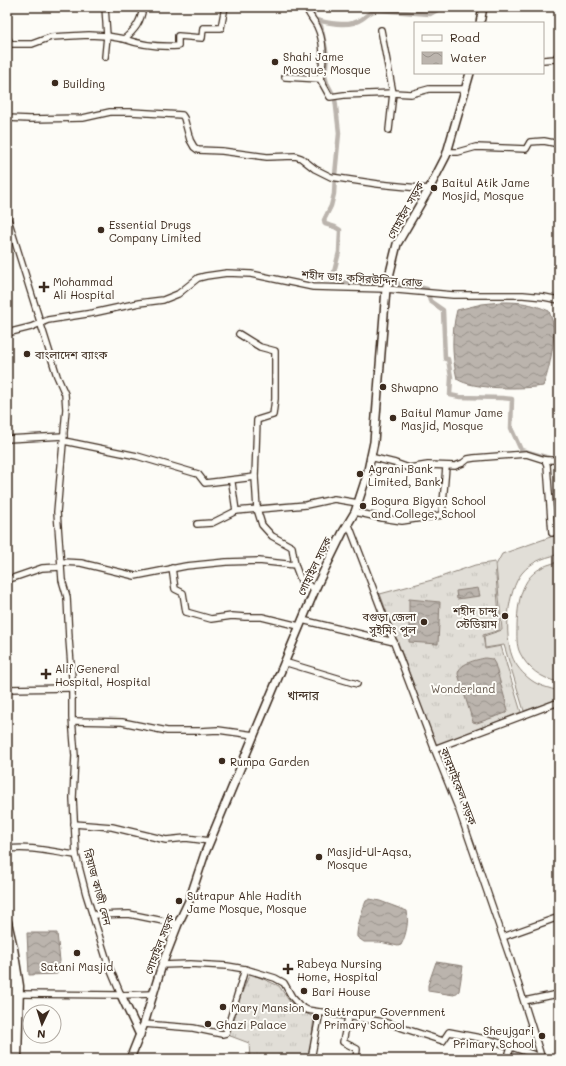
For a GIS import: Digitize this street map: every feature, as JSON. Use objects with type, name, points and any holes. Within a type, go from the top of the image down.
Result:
[{"type":"highway","points":[[7,922],[12,980],[19,994],[17,1059]]},
{"type":"highway","points":[[7,953],[14,993],[11,1059]]},
{"type":"main road","points":[[480,22],[483,7]]},
{"type":"main road","name":"গোহাইল সড়ক","points":[[130,1059],[144,1024],[162,965],[189,901],[210,841],[300,623],[343,532],[349,525],[355,512],[367,475],[374,442],[387,285],[397,244],[429,189],[448,152],[470,74]]},
{"type":"main road","name":"রিয়াজ কাজী লেন","points":[[121,995],[140,1035]]},
{"type":"street","points":[[105,7],[107,36],[105,58]]},
{"type":"street","points":[[124,39],[134,29],[141,18],[142,7]]},
{"type":"street","points":[[7,38],[11,44],[32,44],[51,37],[89,35],[107,36],[163,47],[178,46],[178,36],[202,38],[203,28],[221,28],[225,7]]},
{"type":"street","points":[[306,7],[317,26],[322,42],[324,62],[320,79],[330,97],[393,93],[411,94],[429,89],[465,89]]},
{"type":"street","points":[[381,30],[393,93],[389,130]]},
{"type":"street","points":[[544,60],[555,59],[559,54]]},
{"type":"street","points":[[285,77],[320,79]]},
{"type":"street","points":[[7,118],[83,118],[110,112],[182,115],[190,140],[194,147],[198,150],[222,151],[267,157],[295,156],[301,158],[315,169],[334,178],[392,186],[429,189]]},
{"type":"street","points":[[448,152],[458,152],[476,147],[526,149],[530,142],[544,141],[559,144]]},
{"type":"street","name":"রিয়াজ কাজী লেন","points":[[7,216],[57,376],[65,394],[64,438],[57,512],[62,580],[67,597],[75,756],[73,798],[76,855],[86,894],[108,964],[121,995]]},
{"type":"street","name":"শহীদ ডাঃ কসিরউদ্দিন রোড","points":[[7,334],[48,320],[93,314],[139,303],[162,300],[178,294],[198,278],[227,273],[251,274],[313,287],[387,285],[424,293],[523,295],[559,300]]},
{"type":"street","points":[[239,334],[260,347],[275,351],[275,399],[273,415],[257,420],[255,477],[257,509],[262,525],[272,536],[292,547],[294,565],[301,580],[315,589]]},
{"type":"street","points":[[7,439],[64,438],[137,456],[198,474],[205,483],[255,477]]},
{"type":"street","points":[[370,457],[409,468],[428,465],[446,467],[456,466],[468,459],[526,454],[545,460],[559,460]]},
{"type":"street","points":[[545,460],[547,465],[552,533]]},
{"type":"street","points":[[355,512],[402,521],[442,515],[446,467]]},
{"type":"street","points":[[232,483],[236,511]]},
{"type":"street","points":[[197,524],[212,523],[236,511],[306,505],[334,499],[358,503]]},
{"type":"street","name":"কারমাইকেল সড়ক","points":[[349,525],[434,749],[459,810],[503,937],[542,1058]]},
{"type":"street","points":[[10,579],[42,568],[61,564],[81,563],[135,576],[172,568],[243,560],[294,565]]},
{"type":"street","points":[[172,568],[175,589],[183,593],[186,612],[211,619],[232,616],[245,618],[262,617],[394,642]]},
{"type":"street","points":[[284,662],[357,684]]},
{"type":"street","points":[[7,689],[72,688]]},
{"type":"street","points":[[434,749],[559,702]]},
{"type":"street","points":[[73,721],[122,722],[167,730],[200,732],[218,730],[254,735]]},
{"type":"street","points":[[74,824],[112,827],[166,840],[186,838],[210,841]]},
{"type":"street","points":[[7,849],[21,847],[34,848],[76,855]]},
{"type":"street","points":[[93,916],[129,914],[178,924]]},
{"type":"street","points":[[503,937],[559,917]]},
{"type":"street","points":[[162,965],[205,964],[245,969],[275,978],[284,983],[292,997],[300,1006],[307,1010],[384,1022],[443,1041],[449,1032],[491,1040],[542,1058]]},
{"type":"street","points":[[144,1024],[193,1028],[222,1034],[226,1033],[245,969]]},
{"type":"street","points":[[19,994],[153,994]]},
{"type":"street","points":[[524,1001],[559,995]]},
{"type":"street","points":[[311,1059],[320,1012]]},
{"type":"street","points":[[348,1017],[343,1042],[357,1049],[356,1059]]},
{"type":"street","points":[[507,1059],[511,1047]]},
{"type":"green space","name":"শহীদ চান্দু স্টেডিয়াম","points":[[559,534],[559,548],[557,548],[556,555],[538,561],[529,566],[522,573],[517,581],[510,602],[508,613],[508,637],[515,663],[528,678],[534,682],[544,687],[559,691],[559,699],[524,711],[504,645],[485,648],[484,636],[502,630],[496,565],[502,554]]},
{"type":"green space","name":"Wonderland","points":[[495,562],[500,630],[483,635],[485,649],[501,646],[521,712],[436,746],[380,594],[432,580],[475,565]]},
{"type":"green space","points":[[559,562],[558,682],[546,678],[527,664],[519,650],[517,633],[519,604],[525,585],[537,570],[547,565]]},
{"type":"green space","points":[[250,973],[279,986],[290,1002],[314,1018],[309,1059],[250,1059],[249,1043],[225,1034]]},
{"type":"water","points":[[514,302],[536,306],[549,311],[553,323],[554,337],[550,364],[543,386],[524,388],[486,387],[464,383],[457,379],[453,345],[457,310],[482,304]]},
{"type":"water","points":[[478,588],[480,596],[457,599],[456,591]]},
{"type":"water","name":"বগুড়া জেলা সুইমিং পুল","points":[[409,599],[440,602],[438,644],[409,642]]},
{"type":"water","points":[[485,658],[492,659],[495,664],[508,710],[506,713],[477,723],[473,722],[458,674],[461,667],[473,661]]},
{"type":"water","points":[[370,899],[407,911],[407,928],[401,945],[398,946],[380,942],[364,942],[357,937],[363,908],[366,901]]},
{"type":"water","points":[[27,933],[57,933],[60,961],[57,974],[29,975]]},
{"type":"water","points":[[436,962],[463,966],[459,991],[454,995],[428,991],[428,985]]},
{"type":"waterway","points":[[310,7],[315,20],[321,26],[327,55],[325,76],[335,98],[339,133],[334,194],[331,206],[324,220],[325,224],[340,230],[339,252],[332,280],[351,283],[400,284],[427,289],[430,301],[443,310],[445,359],[448,359],[451,377],[450,395],[460,397],[512,399],[511,428],[521,450],[549,458]]},
{"type":"waterway","points":[[316,20],[345,24],[357,22],[371,12],[378,10],[430,14],[443,7]]},
{"type":"place","name":"Shahi Jame Mosque, Mosque","points":[[275,62]]},
{"type":"place","name":"Building","points":[[55,83]]},
{"type":"place","name":"Baitul Atik Jame Mosjid, Mosque","points":[[434,188]]},
{"type":"place","name":"Essential Drugs Company Limited","points":[[101,230]]},
{"type":"place","name":"Mohammad Ali Hospital","points":[[44,287]]},
{"type":"place","name":"বাংলাদেশ ব্যাংক","points":[[27,354]]},
{"type":"place","name":"Shwapno","points":[[383,387]]},
{"type":"place","name":"Baitul Mamur Jame Masjid, Mosque","points":[[393,418]]},
{"type":"place","name":"Agrani Bank Limited, Bank","points":[[360,474]]},
{"type":"place","name":"Bogura Bigyan School and College, School","points":[[363,506]]},
{"type":"place","name":"শহীদ চান্দু স্টেডিয়াম","points":[[505,616]]},
{"type":"place","name":"বগুড়া জেলা সুইমিং পুল","points":[[424,622]]},
{"type":"place","name":"Alif General Hospital, Hospital","points":[[46,674]]},
{"type":"place","name":"Rumpa Garden","points":[[222,761]]},
{"type":"place","name":"Masjid-Ul-Aqsa, Mosque","points":[[319,857]]},
{"type":"place","name":"Sutrapur Ahle Hadith Jame Mosque, Mosque","points":[[179,901]]},
{"type":"place","name":"Satani Masjid","points":[[77,953]]},
{"type":"place","name":"Rabeya Nursing Home, Hospital","points":[[288,969]]},
{"type":"place","name":"Bari House","points":[[304,991]]},
{"type":"place","name":"Mary Mansion","points":[[223,1007]]},
{"type":"place","name":"Suttrapur Government Primary School","points":[[316,1017]]},
{"type":"place","name":"Ghazi Palace","points":[[208,1024]]},
{"type":"place","name":"Sheujgari Primary School","points":[[542,1036]]},
{"type":"district","name":"খান্দার","points":[[303,695]]}]
